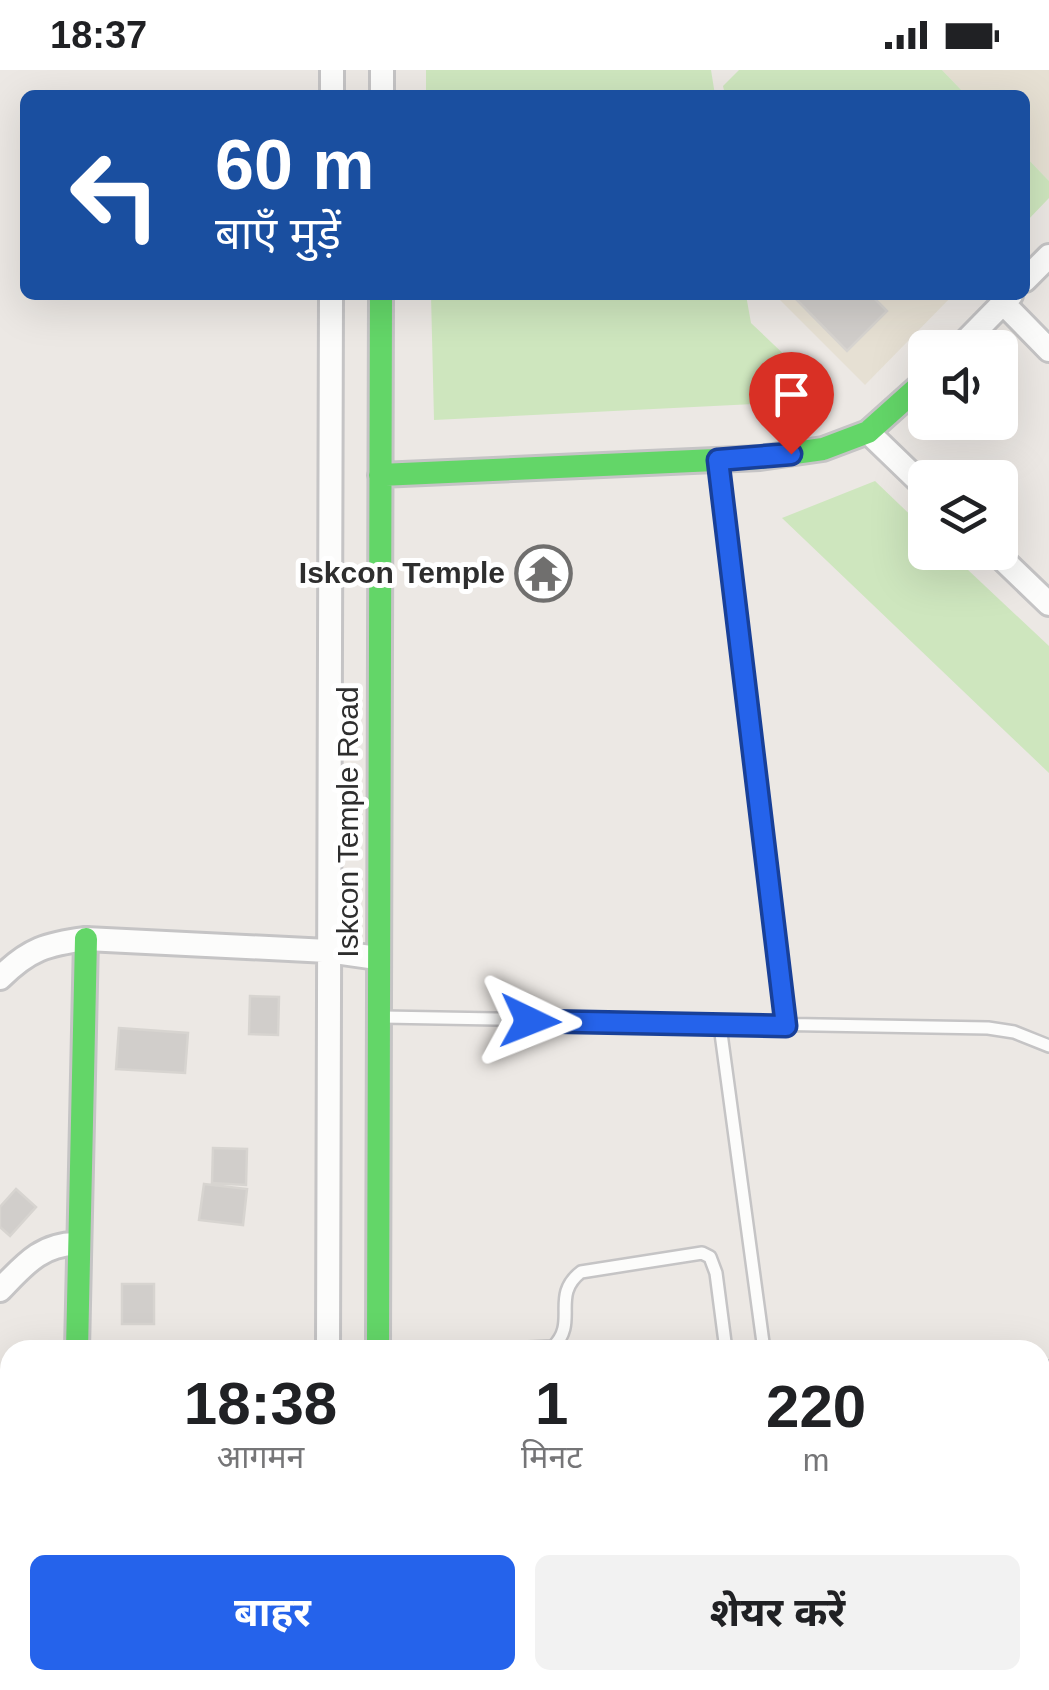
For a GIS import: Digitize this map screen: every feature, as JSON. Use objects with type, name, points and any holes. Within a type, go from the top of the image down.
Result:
[{"type":"street","points":[[1030,275],[1049,256]]},
{"type":"street","name":"Iskcon Temple Road","points":[[328,1340],[331,300]]},
{"type":"street","name":"Iskcon Temple Road","points":[[378,1340],[381,300]]},
{"type":"street","points":[[977,330],[1006,300]]},
{"type":"street","points":[[1008,300],[1049,350]]},
{"type":"street","points":[[380,475],[718,460],[823,450],[868,432],[908,396]]},
{"type":"street","points":[[868,432],[908,470]]},
{"type":"street","points":[[1014,570],[1049,604]]},
{"type":"street","points":[[77,1340],[86,939]]},
{"type":"street","points":[[0,978],[18,960],[47,944],[86,939],[328,951],[377,958]]},
{"type":"street","points":[[0,1290],[33,1256],[48,1247],[78,1244]]},
{"type":"lane","points":[[718,460],[786,1026]]},
{"type":"lane","points":[[379,1017],[988,1028],[1014,1032],[1049,1046]]},
{"type":"lane","points":[[720,1026],[763,1340]]},
{"type":"lane","points":[[561,1340],[566,1323],[564,1293],[581,1272],[702,1253],[710,1258],[716,1273],[725,1340]]},
{"type":"shaded area","points":[[942,70],[1049,70],[1049,181],[1030,161],[1030,90],[961,90]]},
{"type":"shaded area","points":[[780,300],[948,300],[919,330],[908,330],[908,341],[865,385]]},
{"type":"green space","points":[[426,70],[711,70],[714,90],[426,90]]},
{"type":"green space","points":[[739,70],[942,70],[961,90],[724,90],[723,86]]},
{"type":"green space","points":[[1030,161],[1049,181],[1049,198],[1030,218]]},
{"type":"green space","points":[[431,300],[747,300],[751,323],[832,400],[434,420]]},
{"type":"green space","points":[[875,481],[908,513],[908,570],[968,570],[1049,646],[1049,773],[782,518]]},
{"type":"building","points":[[797,300],[876,300],[887,311],[847,351]]},
{"type":"building","points":[[250,996],[279,997],[278,1035],[249,1034]]},
{"type":"building","points":[[119,1028],[188,1033],[185,1073],[116,1069]]},
{"type":"building","points":[[213,1148],[247,1149],[246,1185],[212,1183]]},
{"type":"building","points":[[204,1184],[247,1189],[243,1225],[199,1220]]},
{"type":"building","points":[[16,1189],[36,1207],[10,1236],[0,1227],[0,1207]]},
{"type":"building","points":[[122,1284],[154,1284],[154,1324],[122,1324]]},
{"type":"traffic: fast","points":[[378,1340],[381,300]]},
{"type":"traffic: fast","points":[[380,475],[760,458],[823,449],[868,432],[908,396]]},
{"type":"traffic: fast","points":[[77,1340],[86,939]]},
{"type":"place","name":"Iskcon Temple","points":[[544,573]]},
{"type":"route","points":[[530,1021],[786,1026],[718,460],[791,454]]}]
